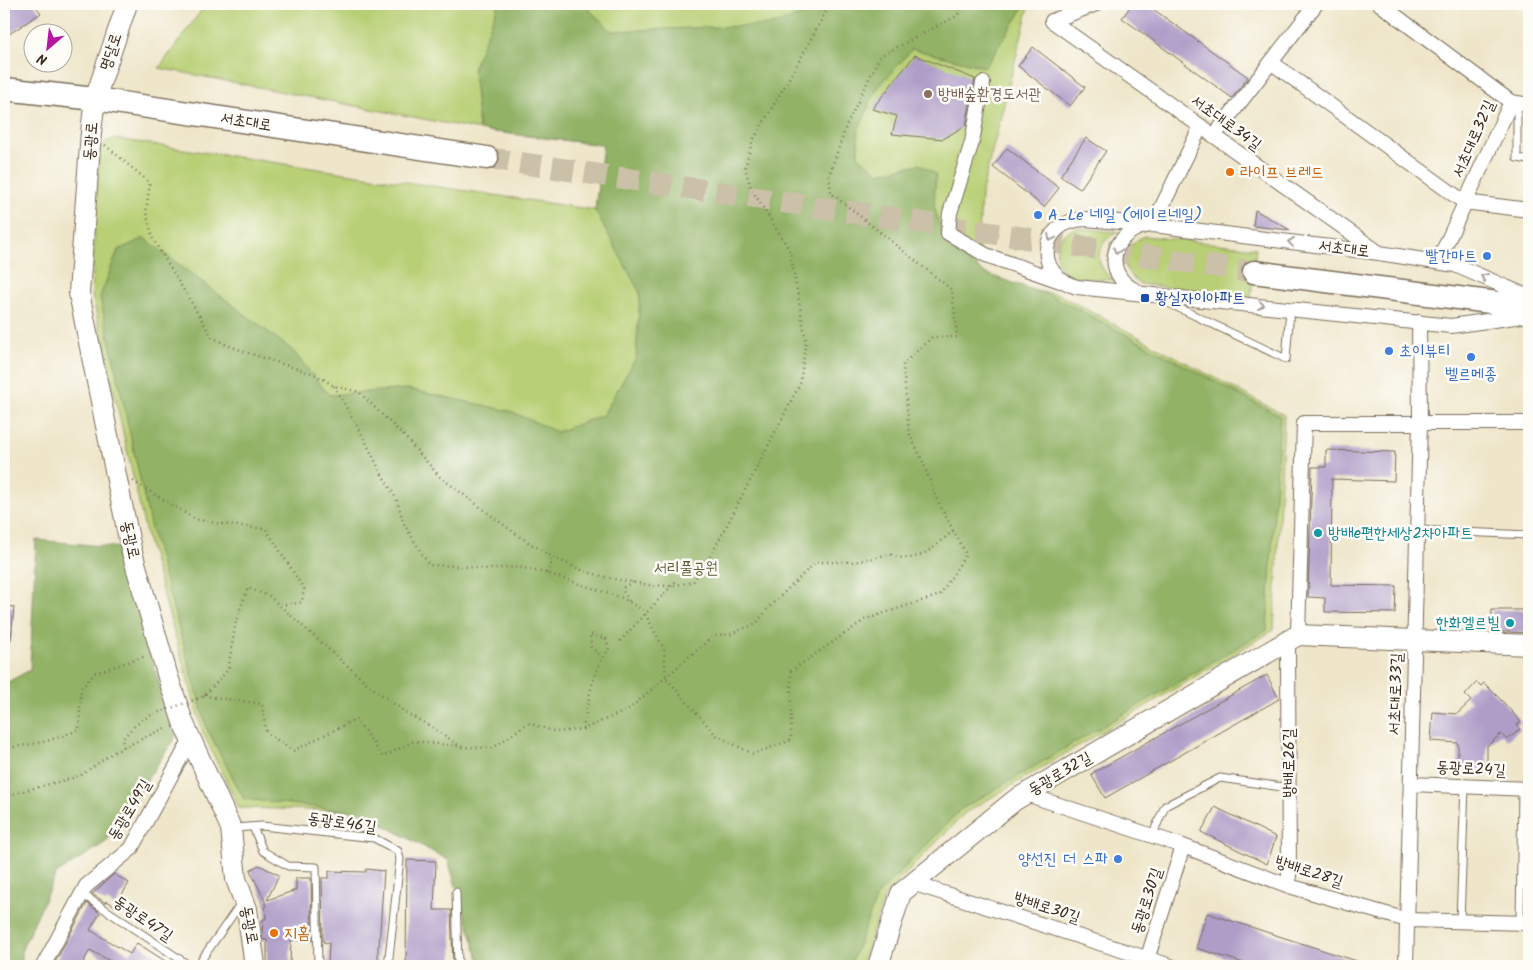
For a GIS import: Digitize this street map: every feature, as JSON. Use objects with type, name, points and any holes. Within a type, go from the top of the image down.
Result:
[{"type":"main road","name":"서초대로","points":[[4,89],[95,99],[487,158]]},
{"type":"main road","points":[[1254,272],[1529,307]]},
{"type":"street","name":"명달로","points":[[95,99],[127,4]]},
{"type":"street","name":"서초대로34길","points":[[1096,4],[1052,21],[1379,253]]},
{"type":"street","points":[[1214,136],[1316,4]]},
{"type":"street","name":"서초대로32길","points":[[1380,4],[1519,103],[1464,202],[1438,262]]},
{"type":"street","name":"서초대로32길","points":[[1272,62],[1464,202]]},
{"type":"street","points":[[983,83],[972,142],[950,212],[948,233],[986,255],[1067,284]]},
{"type":"street","name":"동광로","points":[[95,99],[79,293],[131,549],[160,650],[187,730],[231,828],[236,879],[247,909],[256,966]]},
{"type":"street","points":[[1153,225],[1200,126]]},
{"type":"street","points":[[1464,202],[1529,210]]},
{"type":"street","name":"서초대로","points":[[1529,297],[1455,264],[1153,225],[1074,219],[1064,223],[1055,230],[1049,239],[1046,249],[1047,260],[1051,270],[1067,284],[1078,287],[1451,326],[1529,315]]},
{"type":"street","name":"서초대로","points":[[1146,293],[1126,285],[1118,271],[1115,256],[1118,245],[1132,229],[1153,225]]},
{"type":"street","name":"서초대로33길","points":[[1406,966],[1420,422],[1419,322]]},
{"type":"street","points":[[1529,423],[1304,423],[1293,638],[1415,640],[1529,645]]},
{"type":"street","name":"방배로26길","points":[[1289,886],[1289,788],[1293,638]]},
{"type":"street","name":"동광로32길","points":[[878,966],[901,893],[1015,800],[1293,638]]},
{"type":"street","name":"동광로49길","points":[[43,966],[86,886],[131,849],[187,730]]},
{"type":"street","name":"동광로24길","points":[[1411,784],[1526,789]]},
{"type":"street","name":"방배로28길","points":[[1026,794],[1183,846],[1289,886],[1407,920],[1525,923]]},
{"type":"street","name":"동광로30길","points":[[1146,963],[1183,846]]},
{"type":"street","name":"방배로30길","points":[[912,883],[1146,963],[1171,966]]},
{"type":"lane","points":[[1519,103],[1517,158],[1529,160]]},
{"type":"lane","name":"서초대로","points":[[1146,293],[1286,358],[1290,308]]},
{"type":"lane","points":[[1417,530],[1529,535]]},
{"type":"lane","points":[[1152,836],[1165,806],[1220,778],[1289,788]]},
{"type":"lane","points":[[1460,922],[1465,786]]},
{"type":"lane","name":"방배로28길","points":[[1525,923],[1526,789]]},
{"type":"lane","name":"동광로46길","points":[[231,828],[262,826],[374,838],[398,851],[400,859],[388,966]]},
{"type":"lane","points":[[253,827],[262,851],[288,866],[316,867],[318,966]]},
{"type":"lane","points":[[456,892],[458,966]]},
{"type":"lane","name":"동광로47길","points":[[82,894],[190,966]]},
{"type":"lane","points":[[197,966],[244,900]]},
{"type":"path","points":[[91,132],[150,183],[146,212],[153,239],[212,337],[248,353],[317,375],[334,386],[359,392],[404,436],[440,477],[520,538],[550,556],[584,571],[609,578],[670,586],[693,582],[714,550],[800,384],[806,341],[790,250],[751,188],[745,168],[752,142],[830,4]]},
{"type":"path","points":[[334,386],[396,498],[404,524],[429,565],[487,569],[519,567],[546,573],[622,598],[643,610],[664,648],[666,678],[716,735],[753,754],[791,740],[791,671],[866,619],[940,596],[966,554],[937,500],[922,460],[909,433],[903,364],[932,337],[957,337],[952,290],[831,193],[829,176],[847,124],[880,56],[957,16],[964,4]]},
{"type":"path","points":[[115,468],[149,492],[195,519],[266,529],[304,589],[302,602],[278,605]]},
{"type":"path","points":[[204,696],[262,704],[266,732],[293,751],[356,719],[383,756],[414,741],[463,748],[493,748],[528,723],[556,732],[583,729],[628,710],[713,636],[731,634],[757,623],[768,608],[816,562],[855,562],[890,554],[899,558],[924,555],[954,530]]},
{"type":"path","points":[[546,573],[551,567],[550,556]]},
{"type":"path","points":[[620,641],[678,579]]},
{"type":"path","points":[[630,603],[623,591],[624,587],[633,582]]},
{"type":"path","points":[[124,747],[122,740],[130,729],[144,718],[204,696],[228,670],[236,620],[248,588],[269,596],[322,641],[370,686],[408,714],[432,727],[463,748]]},
{"type":"path","points":[[583,729],[602,657],[609,650],[606,639],[590,634],[591,647],[602,657]]},
{"type":"path","points":[[4,749],[47,741],[78,730],[81,688],[95,673],[160,650]]},
{"type":"path","points":[[4,796],[80,776],[112,753],[158,731],[187,730]]},
{"type":"green space","name":"서리풀공원","points":[[206,4],[1039,4],[1029,6],[981,195],[977,284],[1058,294],[1284,415],[1274,630],[965,813],[885,895],[861,966],[502,966],[453,857],[360,811],[239,808],[203,733],[146,534],[92,295],[97,158],[103,145],[116,139],[595,210],[604,145],[480,130],[159,68]]},
{"type":"green space","name":"서리풀공원","points":[[499,4],[583,4],[612,31],[770,25],[839,4],[1026,4],[985,67],[912,49],[877,89],[858,130],[858,156],[879,173],[919,164],[936,174],[934,205],[941,231],[952,250],[984,273],[1057,298],[1280,416],[1267,630],[960,810],[877,896],[850,966],[488,966],[478,957],[448,860],[360,812],[244,799],[207,729],[151,529],[100,297],[118,250],[144,238],[292,350],[329,395],[407,389],[510,411],[557,432],[603,415],[636,358],[640,293],[595,210],[603,145],[479,130],[473,68]]},
{"type":"green space","points":[[1076,228],[1119,232],[1105,241],[1099,254],[1102,268],[1114,280],[1075,277],[1061,269],[1058,264],[1057,246],[1065,233]]},
{"type":"green space","points":[[1145,236],[1256,248],[1251,298],[1140,284],[1128,272],[1125,258],[1131,245]]},
{"type":"green space","points":[[36,540],[123,548],[147,645],[176,736],[106,842],[56,874],[22,949],[22,966],[4,966],[4,684],[30,670]]},
{"type":"building","points":[[14,4],[34,4],[41,13],[27,22],[22,22],[22,25],[9,34],[4,26],[4,10]]},
{"type":"building","points":[[1132,4],[1146,4],[1248,77],[1232,98],[1122,18]]},
{"type":"building","points":[[1033,47],[1085,87],[1070,106],[1018,66]]},
{"type":"building","name":"방배숲환경도서관","points":[[915,55],[975,79],[966,125],[943,139],[892,134],[897,116],[872,109]]},
{"type":"building","points":[[1086,138],[1106,151],[1080,189],[1060,176]]},
{"type":"building","points":[[1007,148],[1059,188],[1044,207],[993,167]]},
{"type":"building","points":[[1255,210],[1290,230],[1253,226]]},
{"type":"building","name":"방배e편한세상2차아파트","points":[[1326,450],[1395,452],[1394,481],[1332,479],[1331,585],[1396,586],[1395,613],[1325,612],[1325,598],[1308,597],[1312,467],[1326,467]]},
{"type":"building","points":[[4,606],[14,607],[11,640],[4,639]]},
{"type":"building","name":"한화엘르빌","points":[[1492,610],[1529,610],[1529,633],[1491,631]]},
{"type":"building","points":[[1267,675],[1279,699],[1105,798],[1091,774]]},
{"type":"building","points":[[1477,682],[1481,686],[1484,683],[1503,702],[1521,722],[1517,725],[1520,729],[1507,740],[1501,734],[1487,746],[1487,771],[1458,770],[1458,743],[1431,741],[1433,712],[1457,714],[1471,701],[1465,695]]},
{"type":"building","points":[[1215,807],[1276,837],[1267,864],[1201,832]]},
{"type":"building","points":[[407,860],[436,861],[434,910],[451,910],[453,966],[406,966]]},
{"type":"building","points":[[259,865],[279,875],[267,900],[296,890],[296,878],[311,878],[312,941],[291,940],[290,966],[267,966],[267,940],[263,940],[262,932],[263,919],[266,919],[265,901],[250,870]]},
{"type":"building","points":[[366,869],[384,871],[378,966],[328,966],[329,943],[323,942],[322,878],[329,878],[329,871],[366,872]]},
{"type":"building","points":[[114,874],[129,883],[115,906],[107,901],[106,903],[92,894]]},
{"type":"building","points":[[87,903],[100,913],[90,930],[130,954],[137,943],[173,966],[119,966],[90,950],[81,966],[53,966]]},
{"type":"building","points":[[1207,913],[1366,964],[1365,966],[1253,966],[1196,948]]},
{"type":"tunnel","points":[[487,158],[1254,272]]},
{"type":"place","name":"방배숲환경도서관","points":[[928,94]]},
{"type":"place","name":"라이프 브레드","points":[[1230,172]]},
{"type":"place","name":"A_Le 네일 (에이르네일)","points":[[1038,215]]},
{"type":"place","name":"빨간마트","points":[[1487,256]]},
{"type":"place","name":"황실자이아파트","points":[[1145,298]]},
{"type":"place","name":"초이뷰티","points":[[1389,351]]},
{"type":"place","name":"벨르메종","points":[[1471,357]]},
{"type":"place","name":"방배e편한세상2차아파트","points":[[1318,533]]},
{"type":"place","name":"한화엘르빌","points":[[1510,623]]},
{"type":"place","name":"양선진 더 스파","points":[[1118,859]]},
{"type":"place","name":"지홈","points":[[274,933]]}]
